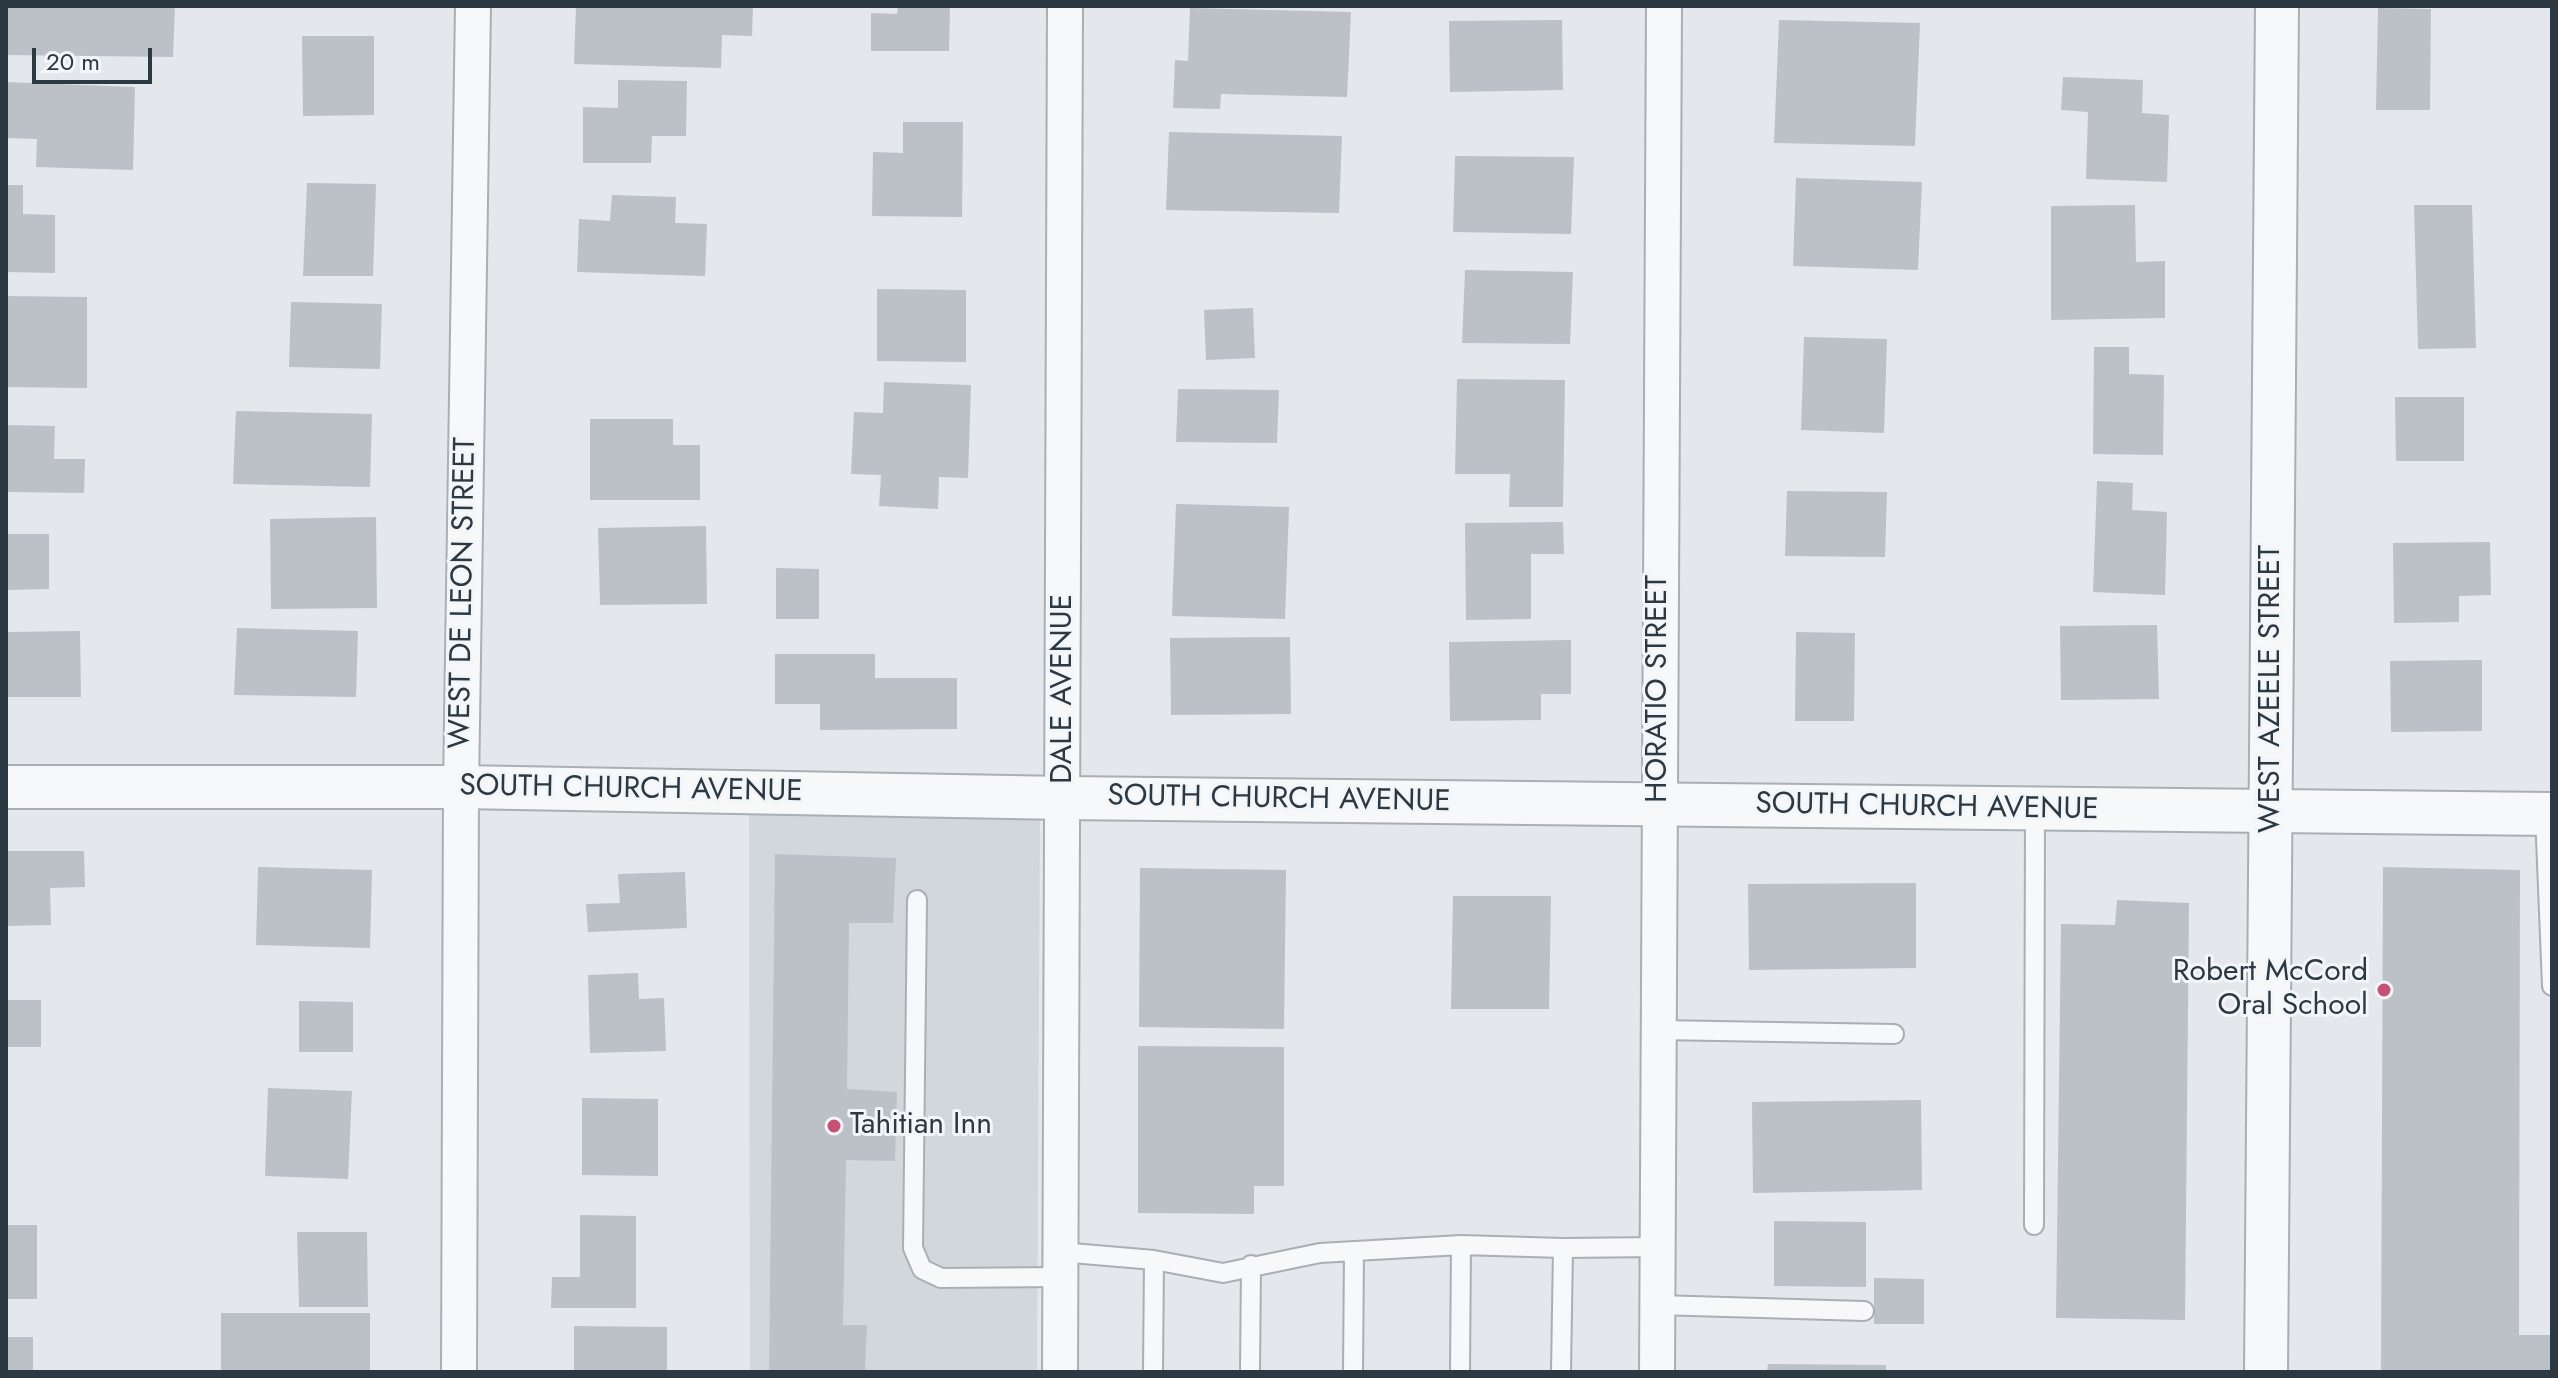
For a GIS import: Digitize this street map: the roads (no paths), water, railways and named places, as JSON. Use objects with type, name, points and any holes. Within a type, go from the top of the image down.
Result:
[{"type":"street","name":"WEST DE LEON STREET","points":[[459,1372],[461,787],[473,6]]},
{"type":"street","name":"DALE AVENUE","points":[[1060,1372],[1065,6]]},
{"type":"street","name":"HORATIO STREET","points":[[1657,1372],[1664,6]]},
{"type":"street","name":"WEST AZEELE STREET","points":[[2266,1372],[2277,6]]},
{"type":"street","name":"SOUTH CHURCH AVENUE","points":[[6,787],[461,787],[1064,798],[2548,814]]},
{"type":"lane","points":[[2034,1225],[2035,809]]},
{"type":"lane","points":[[2548,814],[2552,986]]},
{"type":"lane","points":[[917,900],[913,1248],[922,1269],[941,1278],[1060,1265],[1154,1260],[1223,1273],[1320,1253],[1461,1245],[1657,1247]]},
{"type":"lane","points":[[1658,1030],[1894,1034]]},
{"type":"lane","points":[[1460,1372],[1461,1245]]},
{"type":"lane","points":[[1561,1372],[1563,1248]]},
{"type":"lane","points":[[1353,1372],[1354,1251]]},
{"type":"lane","points":[[1153,1372],[1154,1260]]},
{"type":"lane","points":[[1250,1372],[1251,1265]]},
{"type":"lane","points":[[1657,1305],[1864,1311]]},
{"type":"place","name":"Robert McCord Oral School","points":[[2384,990]]},
{"type":"place","name":"Tahitian Inn","points":[[834,1126]]}]
